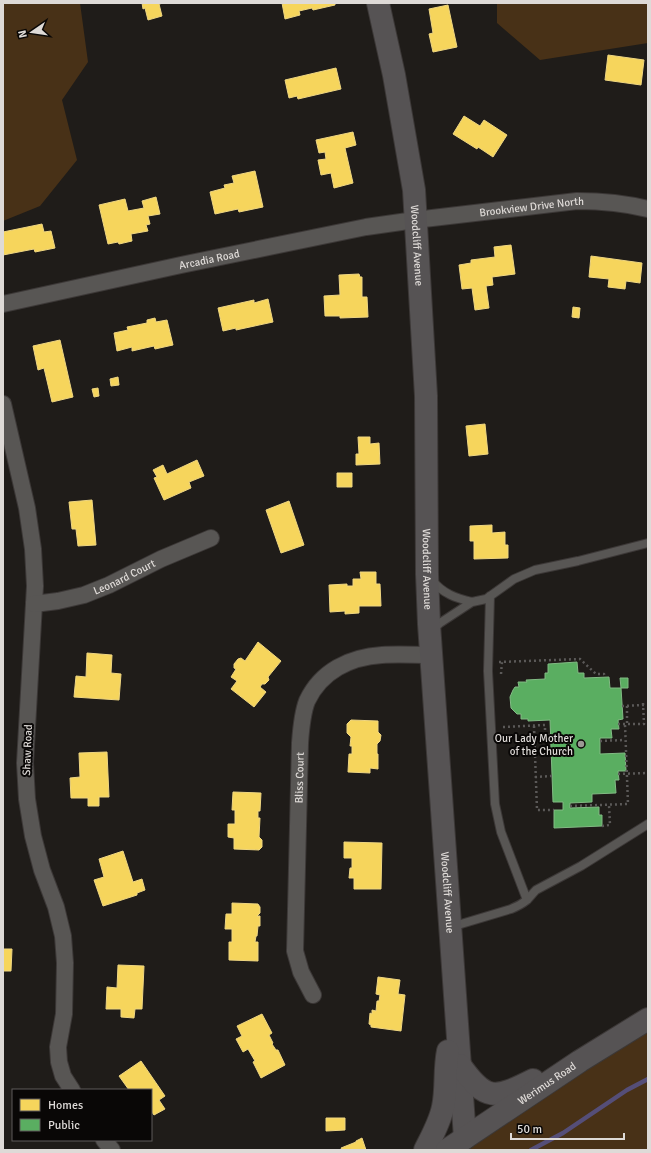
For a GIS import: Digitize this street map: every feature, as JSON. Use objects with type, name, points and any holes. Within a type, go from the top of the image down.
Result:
[{"type":"main road","name":"Woodcliff Avenue","points":[[378,3],[394,75],[414,190],[426,396],[427,574],[431,655],[460,1065],[456,1146]]},
{"type":"main road","name":"Werimus Road","points":[[456,1146],[580,1061],[648,1019]]},
{"type":"main road","points":[[425,1150],[436,1128],[443,1107],[446,1061],[450,1045],[457,1030]]},
{"type":"main road","points":[[460,1065],[470,1080],[481,1090],[495,1094],[508,1092],[553,1070],[580,1061]]},
{"type":"street","name":"Brookview Drive North","points":[[416,220],[577,200],[604,201],[648,209]]},
{"type":"street","name":"Arcadia Road","points":[[3,304],[351,230],[416,220]]},
{"type":"street","name":"Shaw Road","points":[[3,404],[27,508],[33,549],[35,586],[25,763],[27,799],[33,836],[42,870],[56,907],[63,936],[65,963],[64,1014],[58,1047],[59,1062],[63,1076],[71,1089]]},
{"type":"street","name":"Leonard Court","points":[[34,604],[58,601],[84,595],[211,538]]},
{"type":"street","name":"Bliss Court","points":[[313,995],[301,972],[295,951],[300,743],[301,723],[307,702],[315,688],[326,675],[350,660],[382,654],[431,655]]},
{"type":"street","points":[[105,1141],[112,1150]]},
{"type":"lane","points":[[427,574],[437,586],[447,594],[472,602],[481,601],[514,578],[535,570],[584,560],[648,543]]},
{"type":"lane","points":[[490,596],[489,663],[495,804],[501,832],[527,900]]},
{"type":"lane","points":[[430,633],[435,626],[472,602]]},
{"type":"lane","points":[[450,927],[511,909],[527,900],[536,890],[582,866],[648,824]]},
{"type":"path","points":[[489,663],[580,659],[596,674],[604,674],[606,677]]},
{"type":"path","points":[[618,724],[644,724],[644,704],[622,706]]},
{"type":"path","points":[[570,806],[628,804],[625,740],[627,706]]},
{"type":"path","points":[[503,727],[545,725],[545,735],[550,735]]},
{"type":"path","points":[[534,726],[537,810],[554,810]]},
{"type":"path","points":[[600,741],[625,740]]},
{"type":"path","points":[[618,774],[648,773]]},
{"type":"path","points":[[535,777],[552,776]]},
{"type":"path","points":[[602,826],[610,825],[609,804]]},
{"type":"shaded area","points":[[3,3],[80,3],[88,62],[62,100],[77,160],[40,206],[3,221]]},
{"type":"shaded area","points":[[497,3],[648,3],[648,43],[540,60],[497,23]]},
{"type":"shaded area","points":[[648,1019],[648,1150],[447,1150]]},
{"type":"building: Homes","points":[[142,3],[164,3],[159,4],[162,16],[148,20]]},
{"type":"building: Homes","points":[[282,3],[335,3],[335,5],[313,10],[312,8],[299,11],[300,15],[285,19]]},
{"type":"building: Homes","points":[[448,5],[457,47],[433,52],[429,34],[433,33],[429,9]]},
{"type":"building: Homes","points":[[608,55],[644,60],[641,85],[605,80]]},
{"type":"building: Homes","points":[[336,68],[341,89],[298,99],[297,96],[289,98],[285,80]]},
{"type":"building: Homes","points":[[464,116],[480,126],[484,120],[507,135],[493,157],[453,134]]},
{"type":"building: Homes","points":[[353,132],[356,145],[345,148],[353,183],[334,188],[331,173],[321,175],[318,160],[326,159],[325,152],[319,153],[316,140]]},
{"type":"building: Homes","points":[[255,171],[263,207],[239,212],[238,209],[215,214],[210,192],[225,188],[224,185],[234,183],[232,176]]},
{"type":"building: Homes","points":[[156,197],[160,214],[148,216],[150,224],[146,225],[148,231],[131,234],[132,241],[119,244],[118,242],[108,244],[99,205],[125,199],[128,211],[144,208],[142,201]]},
{"type":"building: Homes","points":[[42,224],[44,232],[51,231],[55,248],[35,252],[34,249],[3,255],[3,232]]},
{"type":"building: Homes","points":[[511,245],[515,274],[492,277],[493,285],[486,286],[489,308],[475,310],[472,288],[462,289],[459,265],[471,263],[471,260],[495,257],[494,247]]},
{"type":"building: Homes","points":[[591,256],[642,263],[640,283],[626,281],[625,289],[608,287],[609,279],[589,277]]},
{"type":"building: Homes","points":[[359,274],[360,277],[362,277],[362,297],[367,297],[368,317],[340,318],[340,316],[325,316],[324,296],[340,295],[339,275]]},
{"type":"building: Homes","points":[[268,299],[273,322],[236,330],[236,328],[223,331],[218,308],[254,300],[254,303]]},
{"type":"building: Homes","points":[[573,307],[580,308],[579,318],[572,317]]},
{"type":"building: Homes","points":[[155,318],[156,322],[167,320],[173,345],[155,349],[154,346],[132,351],[132,347],[117,351],[114,333],[128,330],[127,327],[147,323],[147,320]]},
{"type":"building: Homes","points":[[60,340],[73,397],[52,402],[44,368],[38,370],[33,346]]},
{"type":"building: Homes","points":[[118,377],[119,385],[111,386],[110,379]]},
{"type":"building: Homes","points":[[98,388],[99,396],[94,397],[92,389]]},
{"type":"building: Homes","points":[[485,424],[488,454],[469,456],[466,426]]},
{"type":"building: Homes","points":[[358,437],[370,437],[370,444],[379,443],[380,464],[356,465],[356,454],[359,454]]},
{"type":"building: Homes","points":[[197,460],[204,476],[189,482],[191,488],[164,500],[154,478],[157,477],[153,470],[163,465],[167,474]]},
{"type":"building: Homes","points":[[337,473],[352,473],[352,487],[337,487]]},
{"type":"building: Homes","points":[[92,500],[96,545],[78,546],[76,529],[72,529],[69,502]]},
{"type":"building: Homes","points":[[289,501],[304,545],[281,553],[266,510]]},
{"type":"building: Homes","points":[[492,525],[492,533],[505,532],[505,545],[508,545],[508,558],[474,559],[474,541],[470,541],[470,526]]},
{"type":"building: Homes","points":[[360,572],[376,572],[376,584],[380,584],[381,606],[359,606],[359,613],[345,614],[345,611],[330,612],[329,585],[347,584],[347,586],[353,586],[353,579],[361,579]]},
{"type":"building: Homes","points":[[258,642],[281,661],[268,677],[269,680],[260,687],[266,692],[254,707],[231,689],[237,681],[231,677],[236,669],[234,668],[234,664],[241,658],[245,661]]},
{"type":"building: Homes","points":[[87,653],[112,655],[111,673],[121,674],[119,700],[74,697],[76,676],[86,677]]},
{"type":"building: Homes","points":[[351,720],[378,721],[378,732],[381,735],[380,741],[377,744],[378,769],[370,768],[370,773],[348,772],[349,754],[352,754],[352,746],[350,746],[351,737],[347,733],[347,724]]},
{"type":"building: Homes","points":[[107,752],[109,797],[99,797],[99,806],[88,806],[88,798],[71,798],[70,778],[80,777],[79,753]]},
{"type":"building: Homes","points":[[233,792],[261,793],[258,818],[260,818],[259,837],[262,840],[262,847],[259,850],[234,849],[234,838],[228,837],[228,824],[235,824],[235,810],[232,810]]},
{"type":"building: Homes","points":[[344,842],[382,843],[381,889],[354,889],[354,878],[349,878],[350,868],[352,868],[352,858],[344,858]]},
{"type":"building: Homes","points":[[123,851],[133,882],[142,879],[145,890],[137,893],[137,895],[103,906],[94,880],[104,877],[99,859]]},
{"type":"building: Homes","points":[[232,903],[258,904],[260,907],[260,913],[257,916],[260,916],[260,926],[258,926],[255,942],[258,942],[258,961],[229,960],[229,942],[232,942],[232,929],[225,929],[226,914],[232,914]]},
{"type":"building: Homes","points":[[3,949],[12,949],[11,971],[3,971]]},
{"type":"building: Homes","points":[[118,965],[144,966],[142,1009],[135,1009],[134,1018],[121,1017],[121,1009],[106,1009],[107,987],[117,988]]},
{"type":"building: Homes","points":[[378,977],[400,980],[398,994],[405,995],[401,1031],[371,1027],[369,1024],[370,1013],[372,1014],[372,1010],[376,1011],[377,1001],[379,1001],[380,995],[376,994]]},
{"type":"building: Homes","points":[[262,1014],[272,1033],[269,1035],[273,1043],[272,1044],[276,1050],[278,1050],[285,1065],[261,1078],[253,1062],[255,1061],[248,1049],[243,1052],[236,1039],[242,1036],[237,1026]]},
{"type":"building: Homes","points":[[141,1061],[165,1096],[159,1100],[165,1109],[154,1115],[152,1112],[152,1089],[128,1089],[119,1076]]},
{"type":"building: Homes","points":[[326,1118],[345,1118],[345,1130],[326,1131]]},
{"type":"building: Homes","points":[[362,1138],[366,1150],[342,1150],[341,1148]]},
{"type":"building: Public","points":[[577,662],[578,673],[584,673],[584,678],[609,677],[610,688],[621,688],[623,719],[618,720],[619,729],[611,729],[612,738],[600,738],[600,754],[625,753],[626,771],[618,771],[619,780],[615,780],[616,793],[592,794],[592,802],[570,803],[570,808],[599,807],[599,815],[602,815],[602,826],[554,828],[554,810],[563,810],[563,802],[553,802],[550,720],[528,721],[528,719],[521,719],[521,714],[517,714],[511,708],[510,697],[515,687],[519,687],[518,682],[545,679],[545,673],[548,673],[548,664]]},
{"type":"building: Public","points":[[620,678],[628,678],[628,688],[621,688]]},
{"type":"waterway","points":[[531,1150],[563,1133],[627,1090],[648,1079]]},
{"type":"place","name":"Our Lady Mother of the Church","points":[[581,744]]}]
